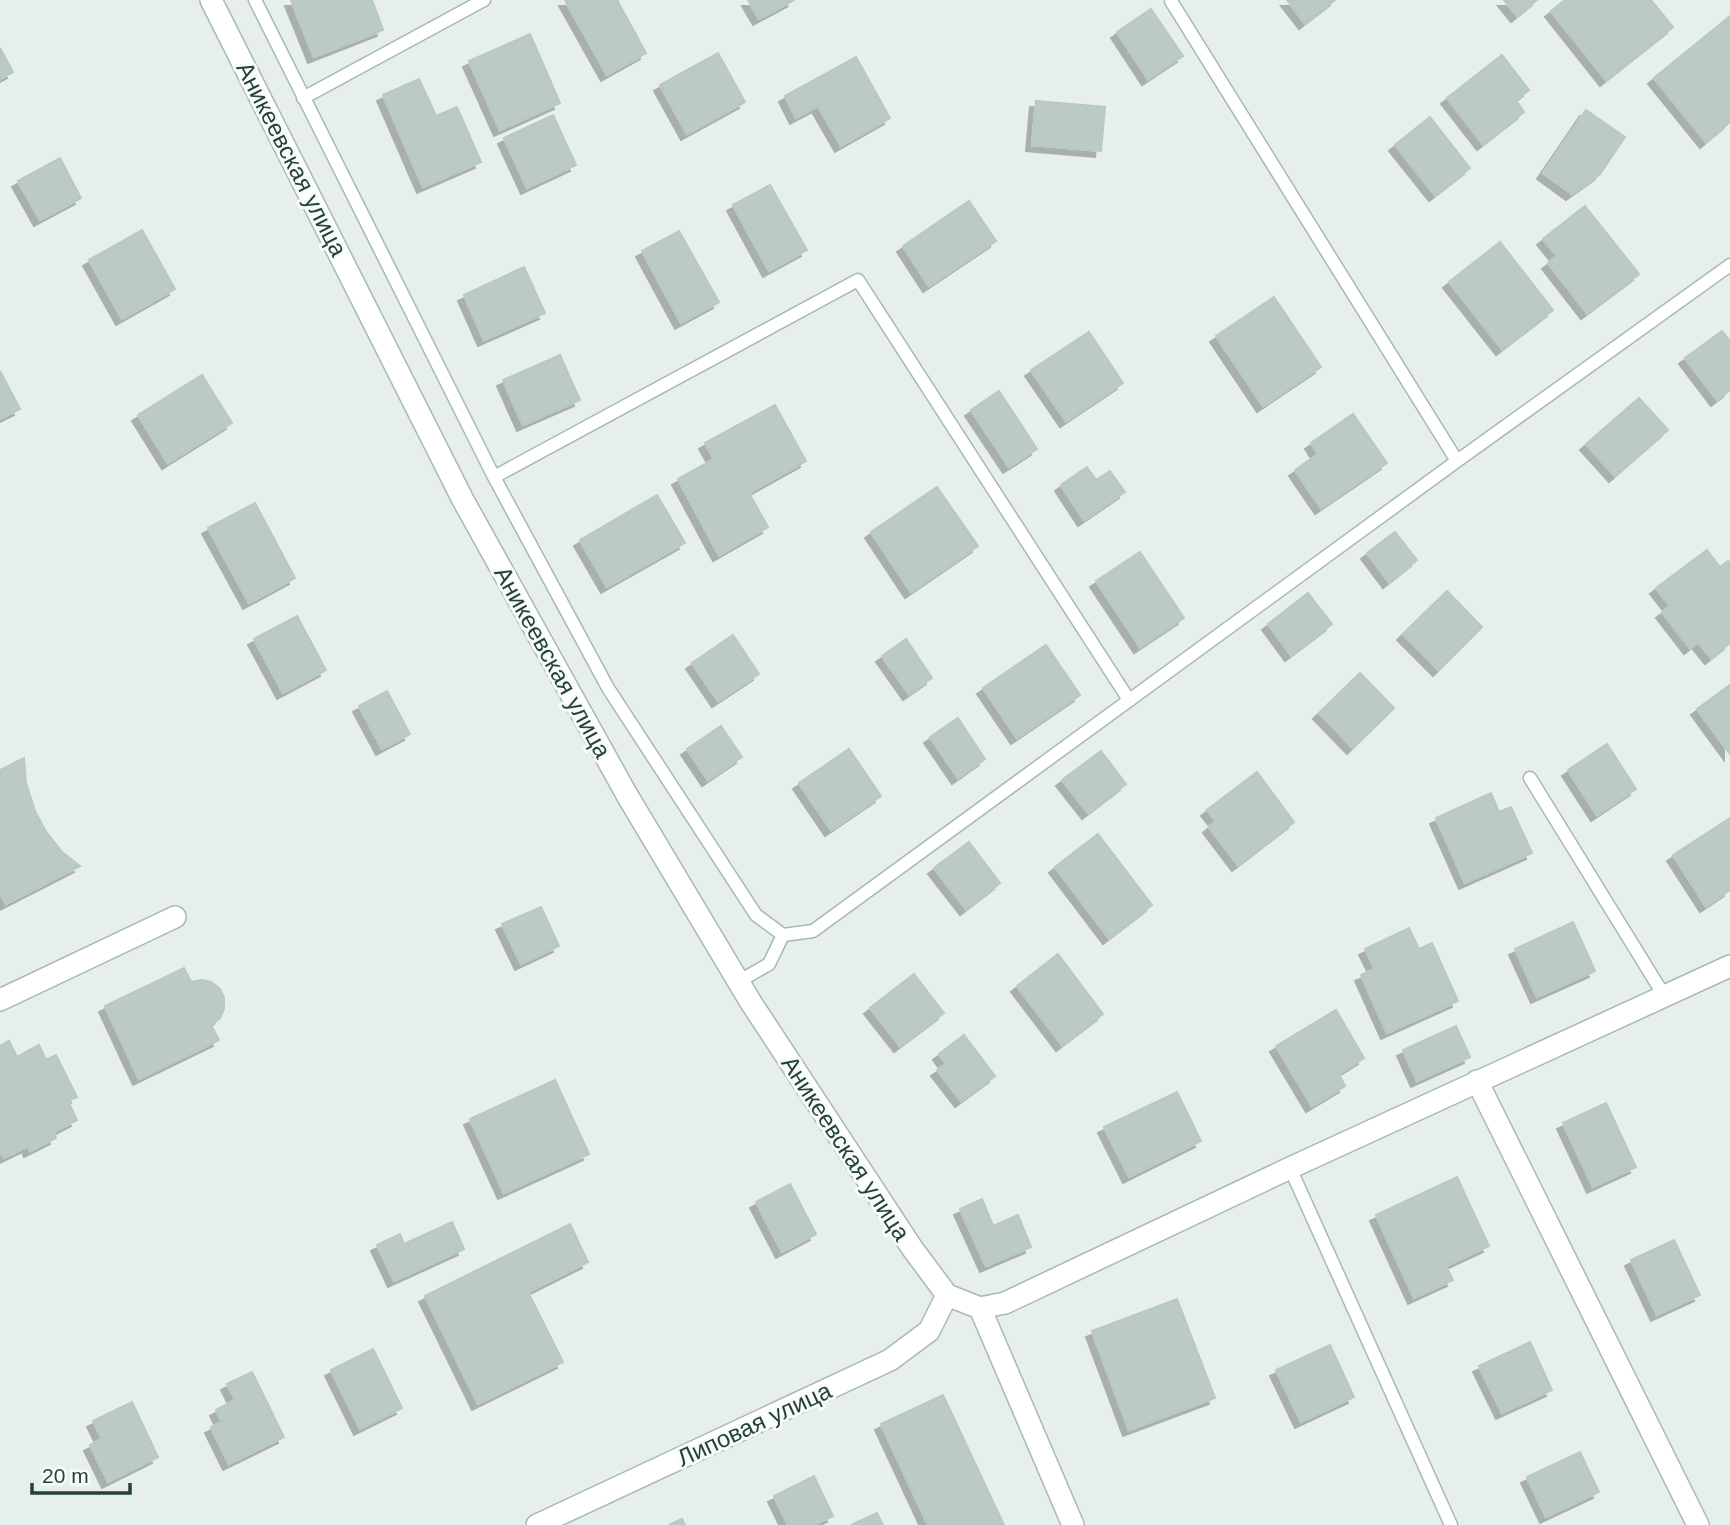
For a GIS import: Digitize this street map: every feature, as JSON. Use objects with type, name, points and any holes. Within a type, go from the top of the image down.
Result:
[{"type":"street","name":"Аникеевская улица","points":[[211,0],[463,500],[627,794],[738,982],[912,1248],[947,1295]]},
{"type":"street","points":[[0,1000],[175,917]]},
{"type":"street","points":[[947,1295],[980,1308],[1005,1303],[1477,1081],[1730,966]]},
{"type":"street","points":[[1477,1081],[1698,1525]]},
{"type":"street","name":"Липовая улица","points":[[537,1525],[890,1360],[929,1331],[947,1295]]},
{"type":"street","points":[[980,1308],[1073,1525]]},
{"type":"lane","points":[[255,0],[494,477],[608,688],[756,915],[783,935],[813,931],[1730,265]]},
{"type":"lane","points":[[303,98],[484,0]]},
{"type":"lane","points":[[1171,1],[1457,461]]},
{"type":"lane","points":[[494,477],[858,280],[1129,700]]},
{"type":"lane","points":[[1530,778],[1665,997]]},
{"type":"lane","points":[[738,982],[769,964],[783,935]]},
{"type":"lane","points":[[1290,1168],[1451,1525]]},
{"type":"building","points":[[291,0],[372,0],[383,30],[314,57]]},
{"type":"building","points":[[565,0],[617,0],[646,53],[607,75]]},
{"type":"building","points":[[748,0],[794,0],[759,19]]},
{"type":"building","points":[[1287,0],[1335,0],[1305,23]]},
{"type":"building","points":[[1504,0],[1537,0],[1517,16]]},
{"type":"building","points":[[1565,0],[1651,0],[1673,27],[1606,80],[1551,11]]},
{"type":"building","points":[[1151,9],[1183,56],[1148,79],[1117,32]]},
{"type":"building","points":[[1730,16],[1730,122],[1706,142],[1654,78]]},
{"type":"building","points":[[530,34],[560,103],[500,130],[469,61]]},
{"type":"building","points":[[0,48],[13,72],[0,79]]},
{"type":"building","points":[[718,53],[745,102],[687,134],[660,85]]},
{"type":"building","points":[[1502,55],[1529,90],[1516,100],[1524,112],[1483,144],[1447,98]]},
{"type":"building","points":[[856,57],[890,118],[841,146],[818,106],[796,118],[785,96]]},
{"type":"building","points":[[419,79],[436,116],[457,107],[481,162],[423,187],[383,95]]},
{"type":"building","points":[[1036,101],[1105,107],[1101,151],[1032,145]]},
{"type":"building","points":[[1586,110],[1625,137],[1600,174],[1572,194],[1543,173]]},
{"type":"building","points":[[553,115],[576,165],[527,188],[504,138]]},
{"type":"building","points":[[1430,117],[1470,168],[1435,195],[1395,145]]},
{"type":"building","points":[[60,158],[81,198],[40,220],[18,181]]},
{"type":"building","points":[[770,185],[807,250],[769,271],[733,205]]},
{"type":"building","points":[[969,201],[996,241],[929,286],[903,246]]},
{"type":"building","points":[[1585,206],[1639,274],[1587,313],[1548,263],[1557,256],[1543,239]]},
{"type":"building","points":[[142,230],[175,289],[122,319],[89,260]]},
{"type":"building","points":[[679,231],[719,302],[681,323],[642,251]]},
{"type":"building","points":[[1500,242],[1553,310],[1502,349],[1449,282]]},
{"type":"building","points":[[524,267],[545,313],[484,340],[464,295]]},
{"type":"building","points":[[1274,297],[1321,367],[1263,406],[1216,336]]},
{"type":"building","points":[[1722,331],[1730,341],[1730,390],[1717,400],[1685,358]]},
{"type":"building","points":[[1089,332],[1123,383],[1066,421],[1031,370]]},
{"type":"building","points":[[560,355],[580,400],[523,425],[503,380]]},
{"type":"building","points":[[0,371],[20,409],[0,419]]},
{"type":"building","points":[[202,375],[232,423],[168,463],[138,415]]},
{"type":"building","points":[[999,391],[1037,449],[1009,467],[971,410]]},
{"type":"building","points":[[1639,398],[1668,430],[1615,476],[1586,444]]},
{"type":"building","points":[[775,405],[806,461],[749,493],[768,527],[719,555],[678,479],[714,459],[705,443]]},
{"type":"building","points":[[1353,414],[1387,463],[1321,508],[1295,470],[1318,454],[1311,443]]},
{"type":"building","points":[[1087,467],[1096,480],[1110,471],[1125,492],[1084,520],[1061,485]]},
{"type":"building","points":[[937,487],[978,546],[911,592],[871,532]]},
{"type":"building","points":[[657,495],[685,543],[607,587],[580,540]]},
{"type":"building","points":[[255,503],[295,578],[249,603],[208,528]]},
{"type":"building","points":[[1395,532],[1417,560],[1389,582],[1367,553]]},
{"type":"building","points":[[1707,550],[1720,567],[1728,561],[1730,563],[1730,643],[1711,658],[1698,642],[1690,648],[1662,612],[1670,606],[1656,588]]},
{"type":"building","points":[[1140,552],[1184,618],[1140,647],[1096,581]]},
{"type":"building","points":[[1447,591],[1482,627],[1439,670],[1403,634]]},
{"type":"building","points":[[1308,593],[1332,624],[1291,655],[1268,624]]},
{"type":"building","points":[[297,616],[326,670],[283,693],[254,639]]},
{"type":"building","points":[[733,635],[759,674],[718,701],[692,663]]},
{"type":"building","points":[[906,639],[932,678],[909,694],[882,656]]},
{"type":"building","points":[[1046,645],[1080,695],[1017,738],[983,688]]},
{"type":"building","points":[[1360,673],[1394,708],[1353,748],[1319,713]]},
{"type":"building","points":[[1730,685],[1730,754],[1697,709]]},
{"type":"building","points":[[387,691],[410,734],[382,749],[359,706]]},
{"type":"building","points":[[958,718],[985,759],[958,778],[930,737]]},
{"type":"building","points":[[721,726],[742,757],[708,780],[687,749]]},
{"type":"building","points":[[1607,744],[1636,789],[1597,815],[1568,770]]},
{"type":"building","points":[[849,749],[881,796],[831,830],[799,783]]},
{"type":"building","points":[[1101,751],[1126,784],[1088,813],[1062,780]]},
{"type":"building","points":[[24,758],[26,783],[35,811],[62,852],[80,866],[6,904],[0,893],[0,770]]},
{"type":"building","points":[[1257,772],[1294,822],[1238,865],[1209,827],[1216,821],[1207,810]]},
{"type":"building","points":[[1491,793],[1499,812],[1511,807],[1532,853],[1465,883],[1436,818]]},
{"type":"building","points":[[1730,818],[1730,890],[1706,906],[1673,855]]},
{"type":"building","points":[[1098,834],[1152,905],[1109,938],[1055,867]]},
{"type":"building","points":[[969,842],[1000,883],[966,909],[934,868]]},
{"type":"building","points":[[541,907],[559,946],[521,964],[502,924]]},
{"type":"building","points":[[1573,922],[1595,971],[1537,997],[1515,949]]},
{"type":"building","points":[[1409,928],[1419,949],[1432,943],[1458,1001],[1387,1033],[1361,975],[1375,969],[1365,949]]},
{"type":"building","points":[[1058,954],[1103,1014],[1062,1045],[1017,986]]},
{"type":"building","points":[[184,968],[191,982],[211,982],[220,989],[224,998],[224,1009],[220,1018],[211,1025],[219,1040],[139,1079],[105,1006]]},
{"type":"building","points":[[914,974],[944,1013],[900,1046],[870,1008]]},
{"type":"building","points":[[1336,1010],[1364,1058],[1339,1074],[1345,1086],[1312,1106],[1276,1046]]},
{"type":"building","points":[[1456,1026],[1470,1057],[1417,1081],[1403,1050]]},
{"type":"building","points":[[964,1035],[995,1076],[961,1101],[937,1070],[946,1064],[939,1054]]},
{"type":"building","points":[[9,1041],[17,1057],[39,1045],[46,1060],[56,1055],[77,1097],[68,1101],[77,1120],[54,1132],[56,1138],[30,1151],[28,1146],[4,1158],[0,1151],[0,1046]]},
{"type":"building","points":[[555,1080],[589,1154],[504,1193],[470,1119]]},
{"type":"building","points":[[1177,1092],[1201,1141],[1129,1177],[1104,1127]]},
{"type":"building","points":[[1606,1103],[1636,1167],[1593,1187],[1563,1123]]},
{"type":"building","points":[[1457,1177],[1489,1246],[1446,1266],[1453,1280],[1414,1298],[1376,1215]]},
{"type":"building","points":[[790,1184],[816,1234],[782,1252],[756,1202]]},
{"type":"building","points":[[982,1199],[993,1226],[1018,1215],[1031,1247],[986,1266],[960,1209]]},
{"type":"building","points":[[452,1222],[464,1249],[394,1281],[377,1245],[400,1234],[404,1244]]},
{"type":"building","points":[[570,1224],[588,1262],[528,1292],[563,1362],[478,1404],[425,1296]]},
{"type":"building","points":[[1674,1240],[1700,1295],[1657,1315],[1631,1260]]},
{"type":"building","points":[[1177,1299],[1215,1398],[1129,1430],[1092,1331]]},
{"type":"building","points":[[1530,1342],[1552,1390],[1502,1413],[1479,1366]]},
{"type":"building","points":[[1330,1345],[1354,1397],[1301,1422],[1276,1370]]},
{"type":"building","points":[[373,1349],[402,1408],[360,1429],[331,1370]]},
{"type":"building","points":[[252,1372],[284,1437],[229,1464],[211,1427],[222,1422],[216,1410],[235,1400],[227,1384]]},
{"type":"building","points":[[943,1395],[1004,1525],[928,1525],[881,1424]]},
{"type":"building","points":[[132,1402],[158,1457],[108,1482],[90,1445],[102,1439],[93,1421]]},
{"type":"building","points":[[1580,1452],[1599,1492],[1546,1517],[1527,1477]]},
{"type":"building","points":[[814,1476],[833,1516],[813,1525],[788,1525],[774,1496]]},
{"type":"building","points":[[877,1513],[883,1525],[851,1525]]},
{"type":"building","points":[[682,1519],[685,1525],[669,1525]]}]
